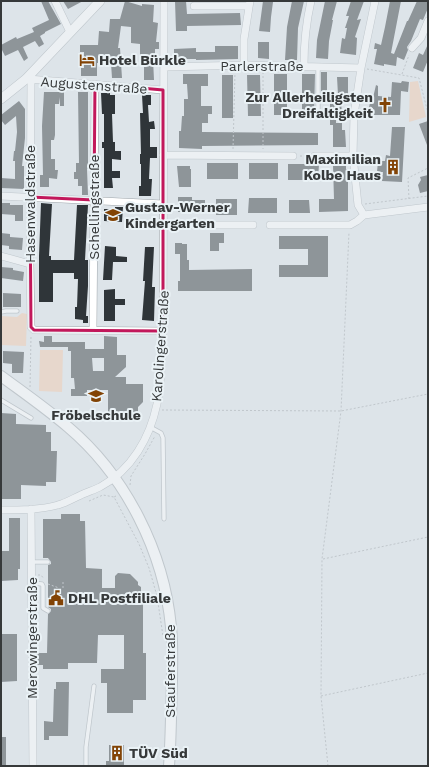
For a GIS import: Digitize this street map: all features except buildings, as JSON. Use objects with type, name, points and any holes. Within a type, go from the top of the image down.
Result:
[{"type":"main road","name":"Stauferstraße","points":[[1,376],[69,428],[102,461],[123,490],[140,521],[156,556],[166,592],[172,628],[170,766]]},
{"type":"street","points":[[55,1],[70,32]]},
{"type":"street","points":[[1,99],[28,80],[70,32],[100,1]]},
{"type":"street","name":"Karolingerstraße","points":[[1,510],[31,509],[59,504],[101,486],[126,468],[146,438],[150,427],[161,375],[163,331],[164,1]]},
{"type":"street","points":[[304,65],[306,21],[311,1]]},
{"type":"street","points":[[364,215],[358,205],[352,156],[354,115],[361,68],[375,1]]},
{"type":"street","points":[[194,6],[249,4],[244,39],[244,66]]},
{"type":"street","points":[[412,48],[421,38],[428,21]]},
{"type":"street","name":"Parlerstraße","points":[[164,67],[304,65],[361,68]]},
{"type":"street","name":"Augustenstraße","points":[[28,80],[163,90]]},
{"type":"street","name":"Hasenwaldstraße","points":[[28,80],[31,327]]},
{"type":"street","name":"Schellingstraße","points":[[93,330],[95,84]]},
{"type":"street","points":[[163,155],[293,156]]},
{"type":"street","points":[[315,156],[352,156]]},
{"type":"street","points":[[1,196],[163,204]]},
{"type":"street","points":[[270,225],[350,225],[364,215],[428,207]]},
{"type":"street","points":[[164,225],[253,225]]},
{"type":"street","points":[[1,256],[30,264]]},
{"type":"street","points":[[31,327],[34,330],[163,331]]},
{"type":"street","name":"Merowingerstraße","points":[[31,509],[33,766]]},
{"type":"lane","points":[[318,66],[318,111]]},
{"type":"lane","points":[[1,312],[17,311]]},
{"type":"lane","points":[[1,400],[30,418]]},
{"type":"lane","points":[[150,427],[164,438],[164,519]]},
{"type":"lane","points":[[32,562],[48,562]]},
{"type":"lane","points":[[32,584],[42,584],[44,608],[48,611]]},
{"type":"lane","points":[[86,766],[86,746],[94,686]]},
{"type":"path","points":[[402,75],[412,48]]},
{"type":"path","points":[[263,65],[263,156]]},
{"type":"path","points":[[233,155],[236,66]]},
{"type":"path","points":[[361,68],[419,78],[428,113]]},
{"type":"path","points":[[293,156],[315,156]]},
{"type":"path","points":[[409,199],[408,178],[428,168]]},
{"type":"path","points":[[358,205],[428,196]]},
{"type":"path","points":[[328,766],[321,696],[322,559],[341,411],[350,225]]},
{"type":"path","points":[[30,397],[31,327]]},
{"type":"path","points":[[155,409],[166,411],[341,411],[428,394]]},
{"type":"path","points":[[114,498],[130,485],[131,476],[157,431]]},
{"type":"path","points":[[89,501],[103,495],[114,498],[139,544],[149,568],[157,596],[164,641]]},
{"type":"path","points":[[322,559],[428,537]]},
{"type":"path","points":[[63,582],[63,588]]},
{"type":"path","points":[[321,696],[428,674]]},
{"type":"highlighted area","points":[[95,84],[163,90],[163,331],[34,330],[31,327],[30,197],[94,200]]},
{"type":"shaded area","points":[[418,81],[426,117],[409,122],[410,82]]},
{"type":"shaded area","points":[[22,313],[27,314],[26,346],[1,345],[1,316],[17,317]]},
{"type":"shaded area","points":[[40,350],[63,350],[62,392],[39,391]]},
{"type":"place","name":"Hotel Bürkle","points":[[87,60]]},
{"type":"place","name":"Zur Allerheiligsten Dreifaltigkeit","points":[[385,105]]},
{"type":"place","name":"Maximilian Kolbe Haus","points":[[393,167]]},
{"type":"place","name":"Gustav-Werner Kindergarten","points":[[113,215]]},
{"type":"place","name":"Fröbelschule","points":[[96,396]]},
{"type":"place","name":"DHL Postfiliale","points":[[56,598]]},
{"type":"place","name":"TÜV Süd","points":[[117,753]]}]
